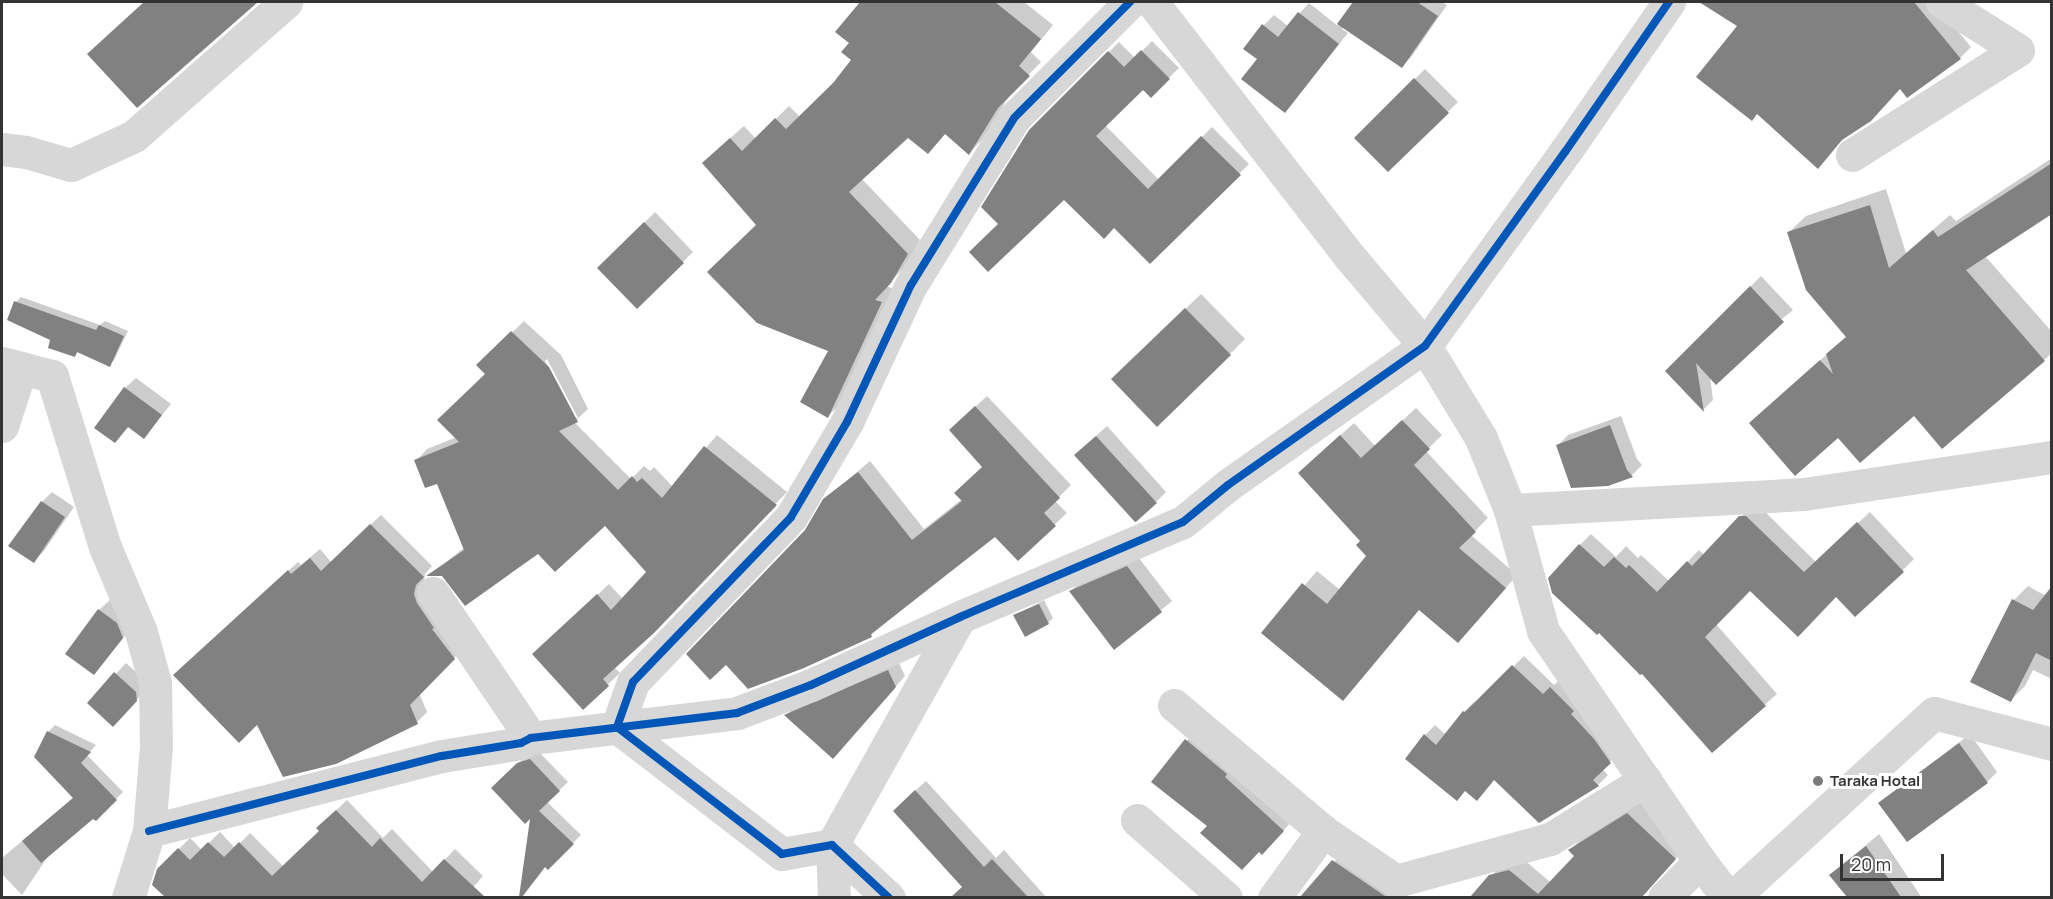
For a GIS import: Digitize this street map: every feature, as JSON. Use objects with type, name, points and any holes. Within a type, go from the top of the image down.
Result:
[{"type":"street","points":[[2,149],[26,152],[71,165],[134,136],[286,2]]},
{"type":"street","points":[[617,727],[633,682],[791,517],[847,422],[911,285],[1014,118],[1130,2]]},
{"type":"street","points":[[1152,2],[1343,249],[1425,346],[1481,438],[1510,510],[1543,630],[1700,861],[1730,897],[1934,713],[2052,744]]},
{"type":"street","points":[[149,831],[369,773],[442,756],[520,743],[531,738],[737,713],[811,685],[960,617],[1183,522],[1228,485],[1425,346],[1565,152],[1669,2]]},
{"type":"street","points":[[1852,155],[2018,50],[1942,2]]},
{"type":"street","points":[[2,426],[11,366],[52,376],[105,547],[141,632],[155,683],[156,746],[149,831],[128,897]]},
{"type":"street","points":[[1510,510],[1804,494],[2052,458]]},
{"type":"street","points":[[433,593],[531,738]]},
{"type":"street","points":[[834,897],[832,845],[960,617]]},
{"type":"street","points":[[1174,705],[1323,831],[1396,881],[1550,839],[1645,780]]},
{"type":"street","points":[[617,727],[782,854],[832,845]]},
{"type":"street","points":[[1137,820],[1226,897]]},
{"type":"street","points":[[1274,897],[1323,831]]},
{"type":"street","points":[[832,845],[889,897]]},
{"type":"street","points":[[1664,897],[1700,861]]},
{"type":"building","points":[[144,2],[258,2],[137,108],[87,54]]},
{"type":"building","points":[[860,2],[995,2],[1041,39],[1019,66],[1030,76],[998,108],[969,155],[945,134],[928,154],[908,138],[849,192],[908,254],[891,283],[875,300],[882,302],[828,418],[800,402],[828,351],[757,323],[707,272],[756,225],[702,163],[730,138],[742,151],[775,118],[786,129],[833,83],[851,60],[841,52],[849,43],[835,32]]},
{"type":"building","points":[[1353,2],[1417,2],[1438,16],[1402,68],[1337,24]]},
{"type":"building","points":[[1699,2],[1914,2],[1961,59],[1907,98],[1900,89],[1871,121],[1842,140],[1818,169],[1757,114],[1752,121],[1696,77],[1737,26]]},
{"type":"building","points":[[1298,12],[1339,44],[1285,113],[1241,79],[1257,59],[1243,49],[1262,24],[1278,37]]},
{"type":"building","points":[[1141,50],[1170,79],[1151,98],[1143,90],[1096,136],[1148,189],[1201,136],[1241,175],[1150,264],[1114,228],[1104,239],[1064,200],[988,272],[969,252],[998,224],[981,207],[1029,130],[1108,51],[1124,67]]},
{"type":"building","points":[[1414,78],[1449,113],[1388,172],[1354,138]]},
{"type":"building","points":[[2052,163],[2052,214],[1966,270],[2045,361],[1942,449],[1914,416],[1860,463],[1838,438],[1795,476],[1749,423],[1820,360],[1833,374],[1826,354],[1846,337],[1806,290],[1787,232],[1870,205],[1889,268],[1933,230],[1938,237]]},
{"type":"building","points":[[644,222],[684,263],[637,309],[597,268]]},
{"type":"building","points":[[1750,286],[1784,322],[1716,385],[1696,363],[1704,412],[1665,371]]},
{"type":"building","points":[[14,301],[96,330],[99,325],[124,336],[110,367],[77,352],[75,357],[48,348],[50,340],[7,320]]},
{"type":"building","points":[[1185,308],[1231,355],[1157,427],[1111,379]]},
{"type":"building","points":[[511,331],[549,367],[578,422],[559,431],[618,490],[632,476],[637,482],[642,478],[662,498],[704,446],[777,505],[654,633],[603,679],[609,686],[583,710],[532,654],[597,594],[611,610],[646,572],[605,526],[555,572],[538,554],[465,606],[442,576],[426,576],[464,550],[437,484],[425,488],[414,460],[459,442],[437,420],[485,374],[476,365]]},
{"type":"building","points":[[124,387],[162,415],[144,439],[128,427],[115,443],[94,428]]},
{"type":"building","points":[[975,406],[1060,498],[1044,513],[1056,526],[1018,561],[995,537],[871,634],[872,637],[804,668],[748,689],[726,665],[710,680],[686,654],[805,530],[823,499],[858,472],[912,540],[962,501],[954,493],[982,467],[949,430]]},
{"type":"building","points":[[1402,420],[1430,449],[1414,465],[1476,532],[1459,548],[1506,588],[1458,643],[1419,610],[1343,701],[1261,633],[1302,583],[1327,604],[1366,556],[1356,545],[1360,541],[1298,473],[1340,435],[1361,458]]},
{"type":"building","points":[[1610,425],[1627,470],[1633,477],[1608,486],[1571,488],[1556,445]]},
{"type":"building","points":[[1096,436],[1157,503],[1135,522],[1074,455]]},
{"type":"building","points":[[41,501],[65,517],[34,563],[8,546]]},
{"type":"building","points":[[1739,516],[1746,516],[1804,572],[1857,522],[1904,572],[1855,617],[1836,597],[1798,637],[1750,591],[1705,637],[1766,706],[1712,753],[1642,674],[1640,675],[1599,633],[1597,635],[1552,593],[1548,578],[1579,544],[1604,567],[1614,557],[1626,568],[1629,565],[1657,592],[1687,561],[1692,566]]},
{"type":"building","points":[[370,524],[424,577],[416,585],[414,594],[417,603],[434,628],[432,629],[455,659],[410,705],[418,724],[336,764],[283,777],[257,725],[239,743],[173,675],[288,570],[291,574],[310,558],[321,571]]},
{"type":"building","points":[[1127,566],[1162,612],[1114,650],[1069,591]]},
{"type":"building","points":[[2052,586],[2052,661],[2036,653],[2011,702],[1970,682],[2012,599],[2033,610]]},
{"type":"building","points":[[1039,604],[1049,624],[1025,637],[1013,615]]},
{"type":"building","points":[[98,609],[117,623],[123,638],[94,675],[65,654]]},
{"type":"building","points":[[1512,665],[1543,694],[1550,687],[1574,711],[1571,714],[1594,739],[1611,763],[1593,780],[1599,786],[1539,823],[1494,780],[1477,801],[1465,791],[1457,801],[1405,759],[1424,734],[1436,745],[1463,711],[1465,712]]},
{"type":"building","points":[[888,670],[896,687],[833,759],[784,715]]},
{"type":"building","points":[[114,672],[136,692],[137,701],[113,727],[87,703]]},
{"type":"building","points":[[47,731],[91,752],[81,763],[117,800],[96,821],[93,819],[41,863],[22,841],[73,798],[34,757]]},
{"type":"building","points":[[1185,739],[1227,774],[1225,777],[1284,831],[1262,855],[1259,852],[1242,870],[1200,833],[1207,826],[1151,782]]},
{"type":"building","points":[[1959,743],[1988,783],[1907,842],[1878,803]]},
{"type":"building","points":[[530,759],[560,791],[539,811],[574,844],[548,870],[545,867],[522,897],[519,897],[530,819],[525,824],[491,788],[517,763]]},
{"type":"building","points":[[915,790],[984,867],[992,859],[1028,897],[951,897],[962,887],[893,811]]},
{"type":"building","points":[[336,810],[372,847],[380,838],[422,882],[444,859],[485,897],[165,897],[152,885],[157,869],[178,848],[190,860],[208,842],[224,857],[239,842],[272,876],[319,831],[316,828]]},
{"type":"building","points":[[1627,813],[1676,859],[1642,897],[1470,897],[1489,875],[1509,870],[1538,894],[1574,856],[1568,850]]},
{"type":"building","points":[[1866,846],[1901,897],[1847,897],[1829,875]]},
{"type":"building","points":[[1332,860],[1385,896],[1388,897],[1300,897]]},
{"type":"cycle path","points":[[889,898],[832,845],[782,854],[617,727],[633,682],[791,517],[847,422],[911,285],[1014,118],[1130,2]]},
{"type":"cycle path","points":[[149,831],[442,756],[521,743],[531,738],[737,713],[811,685],[960,617],[1183,522],[1228,485],[1425,346],[1565,152],[1669,2]]},
{"type":"place","name":"Taraka Hotal","points":[[1818,781]]}]
